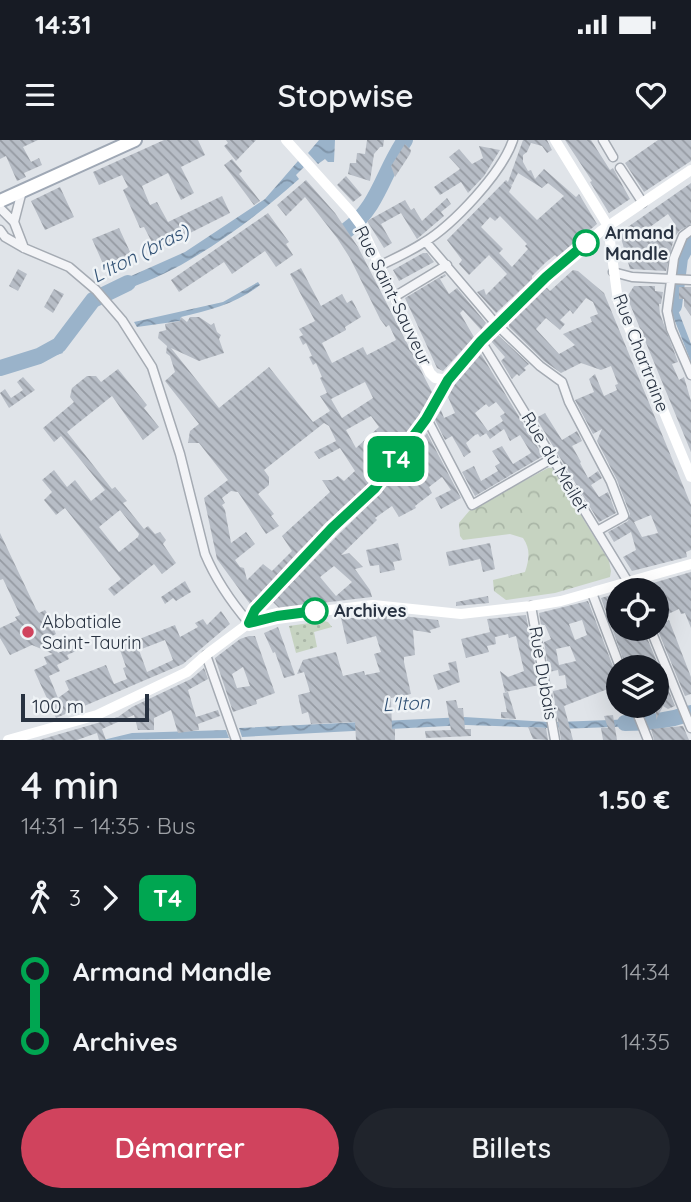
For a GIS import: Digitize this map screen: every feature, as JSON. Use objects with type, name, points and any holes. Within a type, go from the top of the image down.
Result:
[{"type":"main road","points":[[0,201],[135,140]]},
{"type":"main road","name":"Rue Saint-Sauveur","points":[[286,140],[357,221],[430,373],[435,379],[448,380]]},
{"type":"main road","points":[[555,140],[608,226]]},
{"type":"main road","points":[[249,623],[255,610],[332,528],[375,488],[426,419],[448,380],[496,324],[554,269],[608,226],[691,170]]},
{"type":"main road","name":"Rue Chartraine","points":[[608,226],[618,301],[691,477]]},
{"type":"main road","points":[[653,578],[691,564]]},
{"type":"main road","points":[[8,740],[97,715],[187,672],[249,623],[277,616],[373,605],[461,614],[531,606],[606,590]]},
{"type":"main road","points":[[266,600],[266,608],[277,616]]},
{"type":"street","points":[[379,266],[426,242],[465,206],[494,174],[508,154],[513,140]]},
{"type":"street","points":[[603,140],[612,156]]},
{"type":"street","points":[[620,168],[643,203]]},
{"type":"street","points":[[14,222],[22,191]]},
{"type":"street","points":[[0,208],[14,222],[24,248]]},
{"type":"street","points":[[0,230],[5,237],[24,248],[69,267],[96,290],[109,304],[152,367],[180,454],[205,554],[238,610],[249,623]]},
{"type":"street","points":[[691,230],[682,236],[674,258],[667,311],[671,329],[691,375]]},
{"type":"street","points":[[426,242],[496,324],[540,366],[562,382],[569,402],[611,482],[624,516],[597,531]]},
{"type":"street","points":[[394,297],[447,265]]},
{"type":"street","points":[[613,272],[632,277],[687,280]]},
{"type":"street","name":"Rue du Meilet","points":[[481,341],[626,578]]},
{"type":"street","points":[[426,419],[471,505],[553,458]]},
{"type":"street","points":[[592,593],[615,655]]},
{"type":"street","name":"Rue Dubais","points":[[531,606],[555,740]]},
{"type":"street","points":[[656,641],[691,725]]},
{"type":"street","points":[[206,655],[236,739]]},
{"type":"street","points":[[639,718],[648,740]]},
{"type":"green space","points":[[552,468],[609,561],[610,577],[555,593],[506,600],[494,591],[493,580],[525,572],[527,547],[523,538],[510,534],[463,540],[459,523],[470,510]]},
{"type":"green space","points":[[324,621],[332,627],[314,632],[317,647],[296,653],[289,626]]},
{"type":"water","points":[[319,140],[335,140],[334,162],[325,159],[318,164],[308,153]]},
{"type":"water","points":[[298,161],[304,167],[296,175],[299,179],[257,214],[197,256],[112,295],[104,288],[185,252],[265,199]]},
{"type":"water","points":[[258,282],[260,285],[232,302],[181,317],[180,321],[137,327],[134,322],[223,302]]},
{"type":"water","points":[[671,287],[679,287],[678,310],[691,344],[691,362],[671,311]]},
{"type":"water","points":[[89,296],[98,305],[86,314],[73,331],[68,323]]},
{"type":"water","points":[[55,340],[63,353],[0,373],[0,361],[40,349]]},
{"type":"water","points":[[678,711],[682,722],[649,726],[646,718],[669,718],[669,713]]},
{"type":"water","points":[[464,717],[548,722],[549,728],[466,725],[242,737],[239,728]]},
{"type":"water","points":[[636,719],[639,726],[559,729],[557,722]]},
{"type":"water","points":[[226,730],[229,738],[103,740],[132,733]]},
{"type":"building","points":[[0,140],[38,140],[23,147],[31,162],[39,158],[42,165],[24,173],[26,177],[17,181],[6,156],[0,159]]},
{"type":"building","points":[[164,140],[198,140],[205,155],[181,167],[194,193],[181,200],[168,173],[142,186],[150,205],[157,202],[168,222],[222,196],[230,213],[156,250],[144,227],[140,228],[123,190],[128,187],[122,175],[99,185],[93,172]]},
{"type":"building","points":[[226,140],[256,140],[236,161],[224,146],[228,143]]},
{"type":"building","points":[[367,140],[384,140],[383,147],[374,154],[370,181],[348,174],[350,163],[356,163],[357,153],[365,154]]},
{"type":"building","points":[[523,140],[547,140],[552,150],[547,153],[542,146],[531,143],[523,155],[528,171],[531,170],[535,179],[544,169],[576,197],[579,194],[597,224],[557,257],[555,255],[545,263],[496,313],[477,292],[484,289],[486,295],[507,274],[489,255],[469,275],[459,264],[462,260],[447,240],[506,180],[508,182]],"holes":[[[518,173],[542,188],[548,183],[564,196],[537,220],[509,192],[512,186],[510,184],[512,185]],[[500,216],[527,244],[525,246],[528,249],[512,267],[499,253],[503,249],[481,227],[490,217],[495,221]]]},
{"type":"building","points":[[565,140],[591,140],[610,170],[613,168],[630,199],[609,213]]},
{"type":"building","points":[[658,140],[691,140],[691,161],[644,192],[625,163]]},
{"type":"building","points":[[405,144],[411,150],[410,154],[395,177],[391,166]]},
{"type":"building","points":[[479,146],[500,150],[484,176],[468,193],[461,182],[440,195],[434,187],[460,169],[449,157],[459,149],[472,164],[483,158]]},
{"type":"building","points":[[232,159],[242,171],[239,174],[260,201],[254,205],[224,165]]},
{"type":"building","points":[[346,176],[362,195],[353,202],[337,185]]},
{"type":"building","points":[[306,180],[335,213],[358,247],[432,392],[420,415],[369,483],[298,552],[250,604],[217,559],[204,498],[228,480],[199,443],[188,443],[190,431],[199,424],[165,381],[175,372],[170,356],[166,353],[167,346],[158,338],[159,332],[166,330],[165,324],[180,321],[181,317],[187,322],[190,317],[199,317],[211,325],[214,323],[221,335],[219,339],[224,353],[199,361],[171,348],[219,408],[269,367],[313,422],[330,411],[320,396],[327,393],[320,378],[322,377],[316,363],[313,365],[309,357],[312,356],[306,343],[303,345],[299,337],[303,335],[299,329],[315,321],[290,274],[301,268],[321,306],[342,294],[347,303],[352,300],[361,317],[345,327],[346,330],[322,343],[332,363],[363,347],[367,355],[396,340],[389,325],[386,327],[380,319],[350,258],[305,197],[286,216],[277,205]],"holes":[[[365,382],[373,398],[342,418],[331,399]],[[371,416],[379,427],[356,448],[346,430]],[[324,423],[329,426],[336,441],[314,452],[319,459],[340,448],[355,471],[344,481],[338,476],[332,480],[322,480],[330,492],[282,536],[292,551],[272,571],[263,564],[247,580],[244,568],[235,560],[255,544],[246,532],[231,543],[222,498],[231,491],[238,492],[266,534],[279,526],[271,516],[274,514],[258,494],[269,485],[269,477],[264,470]]]},
{"type":"building","points":[[691,183],[691,224],[679,231],[674,238],[666,271],[630,269],[621,238],[622,231]],"holes":[[[668,214],[676,226],[658,239],[650,227]]]},
{"type":"building","points":[[60,187],[74,217],[45,230],[31,201]]},
{"type":"building","points":[[447,198],[451,204],[441,212],[444,216],[417,239],[401,213],[381,224],[392,243],[384,248],[367,221],[405,200],[422,221]]},
{"type":"building","points":[[268,213],[289,242],[286,244],[293,255],[276,267],[265,251],[232,274],[224,262],[179,292],[171,280]]},
{"type":"building","points":[[119,228],[131,254],[104,266],[92,239]]},
{"type":"building","points":[[427,253],[434,262],[399,281],[393,270]]},
{"type":"building","points":[[18,269],[27,274],[18,291],[9,286]]},
{"type":"building","points":[[573,270],[578,271],[604,293],[691,505],[691,550],[686,552],[687,557],[632,571],[623,557],[636,550],[631,532],[614,542],[608,532],[628,521],[630,514],[617,480],[597,441],[602,429],[593,434],[575,400],[594,392],[589,379],[595,374],[604,396],[617,390],[615,385],[618,384],[611,366],[601,370],[581,363],[561,373],[544,361],[509,327],[509,322],[546,287],[550,291]],"holes":[[[586,298],[593,302],[598,314],[590,317],[592,322],[563,334],[575,345],[559,354],[536,329],[546,318],[560,330],[565,324],[560,320],[570,310],[573,314]],[[651,515],[658,533],[642,537],[634,522]]]},
{"type":"building","points":[[445,274],[446,276],[440,279],[449,294],[457,288],[486,323],[481,330],[463,310],[460,313],[474,337],[443,371],[437,368],[405,298]]},
{"type":"building","points":[[634,286],[655,286],[655,291],[663,292],[659,304],[660,314],[678,362],[672,364],[679,380],[684,377],[691,401],[691,452],[627,297]]},
{"type":"building","points":[[679,287],[691,287],[691,316],[684,306],[684,299],[679,299]]},
{"type":"building","points":[[54,289],[64,294],[53,313],[44,307]]},
{"type":"building","points":[[497,334],[529,364],[524,368],[526,370],[512,379],[501,361],[505,357],[491,341]]},
{"type":"building","points":[[481,354],[543,456],[475,496],[462,472],[474,466],[481,481],[498,471],[495,466],[500,463],[492,451],[502,446],[513,464],[531,453],[520,435],[510,441],[504,429],[490,439],[486,433],[480,437],[475,435],[466,443],[471,452],[464,457],[452,436],[445,440],[435,420],[441,410],[444,418],[455,413],[448,397],[455,384]],"holes":[[[496,402],[505,413],[500,416],[503,421],[488,431],[475,413],[486,404],[489,407]]]},
{"type":"building","points":[[118,369],[147,405],[144,408],[159,427],[143,440],[112,396],[67,432],[112,489],[115,487],[127,501],[123,503],[144,529],[148,526],[155,534],[160,532],[166,540],[163,544],[176,563],[162,574],[154,564],[114,596],[108,589],[121,579],[65,508],[56,515],[44,500],[52,492],[42,480],[54,470],[67,487],[75,480],[91,501],[105,490],[61,436],[54,442],[43,428],[74,402],[70,397],[72,388],[87,376],[96,376],[101,382]],"holes":[[[120,510],[139,534],[119,552],[99,527]]]},
{"type":"building","points":[[23,377],[35,390],[9,408],[0,393],[5,389],[11,398],[23,390],[17,382]]},
{"type":"building","points":[[545,413],[562,440],[577,431],[582,441],[572,446],[580,463],[588,478],[598,471],[602,478],[591,485],[599,497],[608,492],[616,513],[599,522],[536,418]]},
{"type":"building","points":[[427,433],[461,498],[441,509],[435,498],[451,490],[442,477],[429,487],[432,493],[415,506],[416,508],[399,517],[392,506],[375,518],[377,520],[341,555],[349,553],[363,567],[355,569],[372,597],[279,608],[273,602],[380,494]],"holes":[[[334,566],[352,582],[336,596],[320,577]]]},
{"type":"building","points":[[0,533],[36,609],[39,613],[45,610],[47,613],[56,634],[52,636],[58,653],[80,642],[83,648],[67,655],[69,659],[57,665],[60,671],[49,676],[58,698],[69,690],[65,681],[106,665],[114,684],[127,679],[119,647],[175,625],[180,637],[198,627],[195,623],[203,619],[207,625],[221,611],[230,624],[183,664],[56,718],[34,670],[47,664],[44,657],[53,654],[32,645],[10,655],[0,638],[0,628],[17,620],[15,617],[20,615],[3,579],[0,580]],"holes":[[[165,640],[173,660],[147,672],[139,650]]]},
{"type":"building","points":[[398,543],[402,560],[393,562],[395,570],[380,573],[379,565],[370,566],[366,550]]},
{"type":"building","points":[[490,543],[495,569],[483,572],[480,559],[449,566],[446,552]]},
{"type":"building","points":[[691,572],[691,628],[685,613],[681,614],[679,609],[669,614],[669,578]]},
{"type":"building","points":[[185,581],[191,592],[165,604],[161,597]]},
{"type":"building","points":[[488,596],[489,603],[456,606],[456,602]]},
{"type":"building","points":[[606,597],[606,612],[601,598]]},
{"type":"building","points":[[588,601],[609,655],[606,655],[606,690],[564,706],[573,740],[561,740],[553,691],[567,688],[565,675],[559,676],[558,670],[549,672],[544,642],[551,639],[545,625],[541,625],[539,613]],"holes":[[[582,620],[587,635],[575,640],[569,624]],[[570,646],[576,661],[559,665],[556,649]]]},
{"type":"building","points":[[370,614],[387,615],[387,619],[402,619],[402,616],[438,620],[440,627],[430,630],[431,633],[413,630],[415,655],[404,657],[411,694],[391,698],[395,740],[356,740],[355,722],[311,724],[308,712],[302,714],[298,695],[310,692],[304,672],[297,674],[303,660],[336,652],[343,676],[364,671],[365,675],[380,672],[374,654],[381,652],[376,636],[347,644],[341,618],[364,618]]},
{"type":"building","points":[[526,615],[539,685],[505,692],[500,671],[508,677],[524,671],[516,636],[509,638],[508,634],[495,637],[496,644],[487,646],[489,652],[466,658],[461,639],[490,632],[487,619]]},
{"type":"building","points":[[669,620],[691,677],[691,694],[685,696],[662,641],[669,641]]},
{"type":"building","points":[[278,627],[295,675],[284,678],[275,652],[273,653],[264,633]]},
{"type":"building","points":[[255,636],[275,693],[256,700],[257,704],[233,712],[215,658],[240,639]],"holes":[[[243,667],[250,686],[237,688],[232,674]]]},
{"type":"building","points":[[617,641],[648,641],[654,655],[622,655]]},
{"type":"building","points":[[456,661],[460,682],[438,690],[433,675],[450,670],[448,663]]},
{"type":"building","points":[[204,668],[208,679],[188,690],[196,717],[218,710],[220,716],[198,724],[199,730],[178,733],[171,710],[154,718],[154,730],[138,730],[134,715],[102,729],[106,740],[99,740],[97,733],[77,740],[39,740],[118,717],[132,707],[191,679]]},
{"type":"building","points":[[669,691],[675,706],[669,709]]},
{"type":"building","points":[[508,692],[516,719],[501,718],[501,712],[507,712],[503,693]]},
{"type":"building","points":[[456,700],[458,708],[463,708],[465,729],[471,729],[471,736],[426,738],[425,731],[451,730],[446,701]]},
{"type":"building","points":[[604,716],[613,718],[617,740],[603,740],[601,728],[608,728]]},
{"type":"building","points":[[683,726],[689,740],[654,740],[651,729]]},
{"type":"building","points":[[528,727],[546,728],[548,740],[533,739]]},
{"type":"waterway","points":[[347,230],[358,221],[374,199],[405,140]]},
{"type":"waterway","name":"L'Iton","points":[[674,306],[680,258],[691,238]]},
{"type":"waterway","name":"L'Iton (bras)","points":[[0,368],[39,356],[59,345],[93,300],[128,283]]},
{"type":"waterway","name":"L'Iton","points":[[625,723],[658,721],[691,713]]},
{"type":"bus line","name":"T4","points":[[315,611],[249,623],[255,610],[332,528],[375,488],[426,419],[444,385],[496,324],[586,243]]},
{"type":"place","name":"Armand Mandle","points":[[586,243]]},
{"type":"place","name":"Archives","points":[[315,611]]},
{"type":"place","name":"Abbatiale Saint-Taurin","points":[[28,632]]}]
